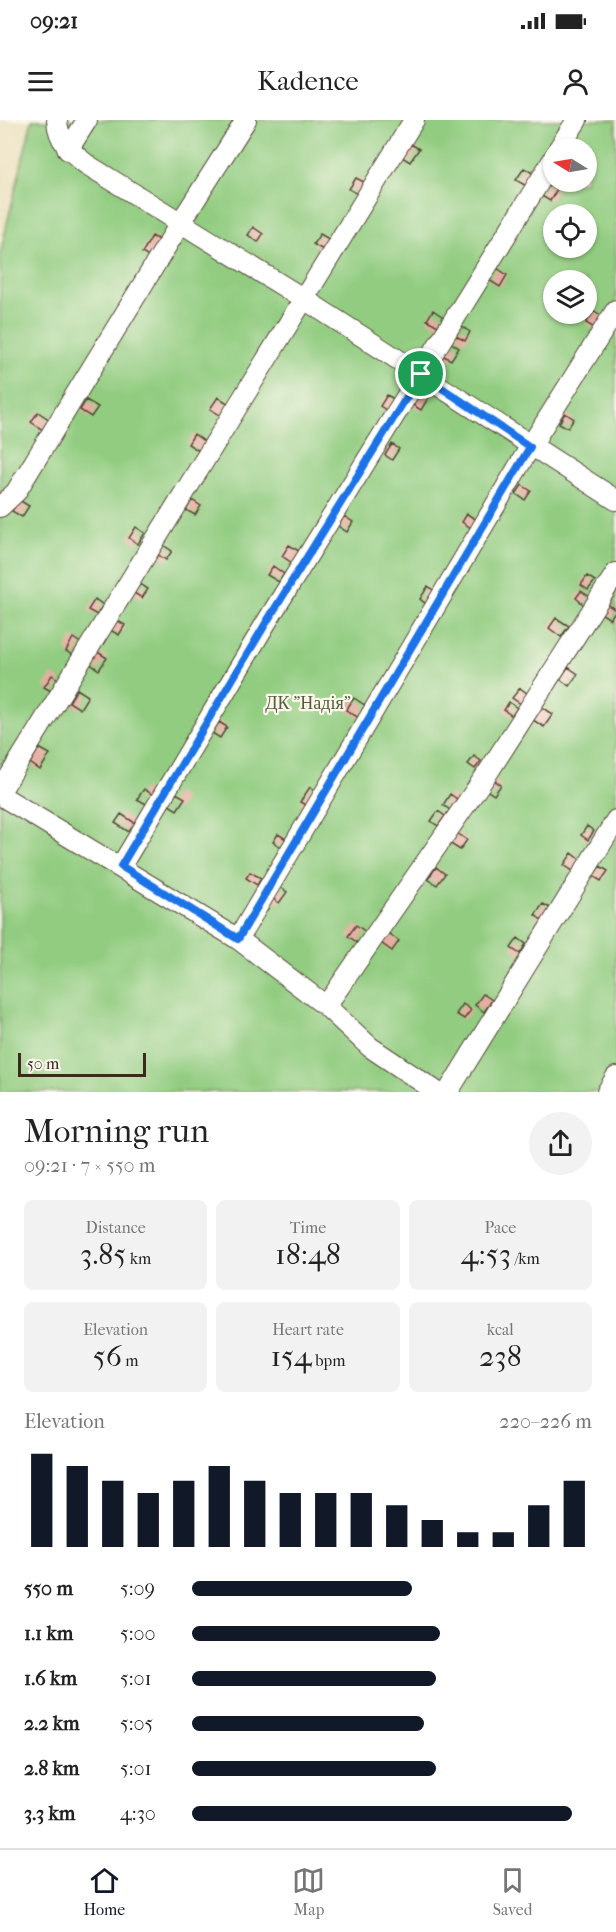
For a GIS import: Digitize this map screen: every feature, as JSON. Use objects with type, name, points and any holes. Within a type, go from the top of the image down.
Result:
[{"type":"lane","points":[[57,120],[58,129],[68,150],[86,164],[304,299],[530,447],[616,500]]},
{"type":"lane","points":[[68,150],[87,120]]},
{"type":"lane","points":[[0,507],[16,492],[246,120]]},
{"type":"lane","points":[[414,120],[0,794],[238,939],[326,1005],[370,1047],[437,1092]]},
{"type":"lane","points":[[565,138],[577,120]]},
{"type":"lane","points":[[121,866],[266,623],[543,176]]},
{"type":"lane","points":[[238,939],[530,447],[616,310]]},
{"type":"lane","points":[[326,1005],[489,771],[616,573]]},
{"type":"lane","points":[[447,1092],[616,820]]},
{"type":"lane","points":[[607,1092],[616,1077]]},
{"type":"green space","name":"ДК \"Надія\"","points":[[32,120],[616,120],[616,1092],[0,1092],[0,253]]},
{"type":"building","points":[[411,144],[419,149],[410,162],[402,157]]},
{"type":"building","points":[[524,168],[536,175],[528,187],[516,180]]},
{"type":"building","points":[[356,178],[366,183],[359,195],[349,189]]},
{"type":"building","points":[[543,190],[543,192],[555,192],[550,201],[540,195]]},
{"type":"building","points":[[253,227],[263,234],[258,242],[248,235]]},
{"type":"building","points":[[320,234],[329,239],[323,250],[313,244]]},
{"type":"building","points":[[152,236],[160,241],[150,258],[142,253]]},
{"type":"building","points":[[497,268],[507,275],[500,287],[489,280]]},
{"type":"building","points":[[433,310],[443,317],[438,326],[427,320]]},
{"type":"building","points":[[597,313],[604,317],[596,329],[588,324],[597,324]]},
{"type":"building","points":[[461,326],[470,332],[465,341],[456,336]]},
{"type":"building","points":[[450,342],[459,348],[451,360],[442,355]]},
{"type":"building","points":[[420,389],[430,395],[421,410],[411,404]]},
{"type":"building","points":[[387,395],[397,401],[389,412],[380,406]]},
{"type":"building","points":[[218,397],[229,404],[221,416],[210,409]]},
{"type":"building","points":[[86,400],[98,407],[91,417],[80,410]]},
{"type":"building","points":[[38,412],[50,420],[43,430],[31,422]]},
{"type":"building","points":[[565,413],[574,419],[568,428],[559,423]]},
{"type":"building","points":[[194,434],[205,442],[199,451],[188,444]]},
{"type":"building","points":[[392,444],[399,449],[392,460],[385,455]]},
{"type":"building","points":[[522,485],[531,491],[525,500],[516,494]]},
{"type":"building","points":[[19,500],[29,506],[22,517],[12,511]]},
{"type":"building","points":[[192,500],[201,506],[195,515],[186,510]]},
{"type":"building","points":[[467,514],[477,520],[471,528],[462,522]]},
{"type":"building","points":[[344,516],[353,522],[347,532],[338,526]]},
{"type":"building","points":[[136,527],[145,533],[138,544],[129,538]]},
{"type":"building","points":[[163,545],[172,551],[166,560],[157,554]]},
{"type":"building","points":[[289,545],[302,553],[295,565],[282,556]]},
{"type":"building","points":[[273,566],[284,574],[279,582],[267,575]]},
{"type":"building","points":[[587,576],[595,581],[588,590],[581,585]]},
{"type":"building","points":[[140,584],[148,589],[142,598],[134,593]]},
{"type":"building","points":[[428,586],[434,591],[426,604],[420,599]]},
{"type":"building","points":[[581,591],[590,597],[584,605],[576,598]]},
{"type":"building","points":[[95,599],[103,605],[97,615],[88,610]]},
{"type":"building","points":[[605,603],[616,610],[610,619],[599,612]]},
{"type":"building","points":[[556,618],[569,626],[561,637],[549,628]]},
{"type":"building","points":[[116,620],[125,625],[119,635],[110,630]]},
{"type":"building","points":[[73,638],[82,644],[75,657],[66,651]]},
{"type":"building","points":[[96,651],[107,658],[99,670],[89,663]]},
{"type":"building","points":[[568,667],[578,674],[569,686],[560,679]]},
{"type":"building","points":[[52,675],[61,681],[54,693],[44,687]]},
{"type":"building","points":[[520,688],[528,694],[521,704],[512,698]]},
{"type":"building","points":[[77,689],[88,696],[80,709],[69,702]]},
{"type":"building","points":[[354,698],[366,706],[359,718],[346,710]]},
{"type":"building","points":[[509,702],[517,708],[512,716],[504,710]]},
{"type":"building","points":[[542,707],[553,714],[544,727],[533,720]]},
{"type":"building","points":[[219,722],[227,727],[220,738],[212,733]]},
{"type":"building","points":[[39,748],[50,754],[40,770],[30,763]]},
{"type":"building","points":[[474,756],[481,761],[475,769],[468,764]]},
{"type":"building","points":[[492,779],[501,785],[494,795],[485,789]]},
{"type":"building","points":[[310,787],[318,792],[309,807],[300,802]]},
{"type":"building","points":[[144,789],[154,796],[148,805],[137,799]]},
{"type":"building","points":[[176,793],[185,798],[177,810],[169,805]]},
{"type":"building","points":[[450,794],[457,799],[450,810],[443,805]]},
{"type":"building","points":[[438,811],[445,816],[438,826],[431,821]]},
{"type":"building","points":[[121,814],[135,823],[129,832],[115,823]]},
{"type":"building","points":[[587,826],[594,831],[588,840],[581,835]]},
{"type":"building","points":[[457,833],[467,840],[460,850],[449,843]]},
{"type":"building","points":[[278,834],[286,839],[281,847],[273,842]]},
{"type":"building","points":[[572,853],[581,860],[573,871],[564,865]]},
{"type":"building","points":[[600,866],[608,871],[601,881],[593,876]]},
{"type":"building","points":[[436,867],[445,874],[437,885],[428,879]]},
{"type":"building","points":[[250,872],[261,878],[257,885],[246,878]]},
{"type":"building","points":[[280,887],[287,892],[279,903],[272,898]]},
{"type":"building","points":[[543,904],[552,909],[543,921],[535,915]]},
{"type":"building","points":[[356,925],[366,932],[358,943],[348,936]]},
{"type":"building","points":[[388,933],[399,941],[392,951],[381,943]]},
{"type":"building","points":[[518,938],[526,944],[520,954],[511,948]]},
{"type":"building","points":[[483,994],[492,1000],[484,1012],[475,1005]]},
{"type":"building","points":[[463,1004],[471,1010],[464,1019],[456,1014]]},
{"type":"route","points":[[421,374],[530,447],[238,939],[121,866],[266,623],[421,374]]}]
